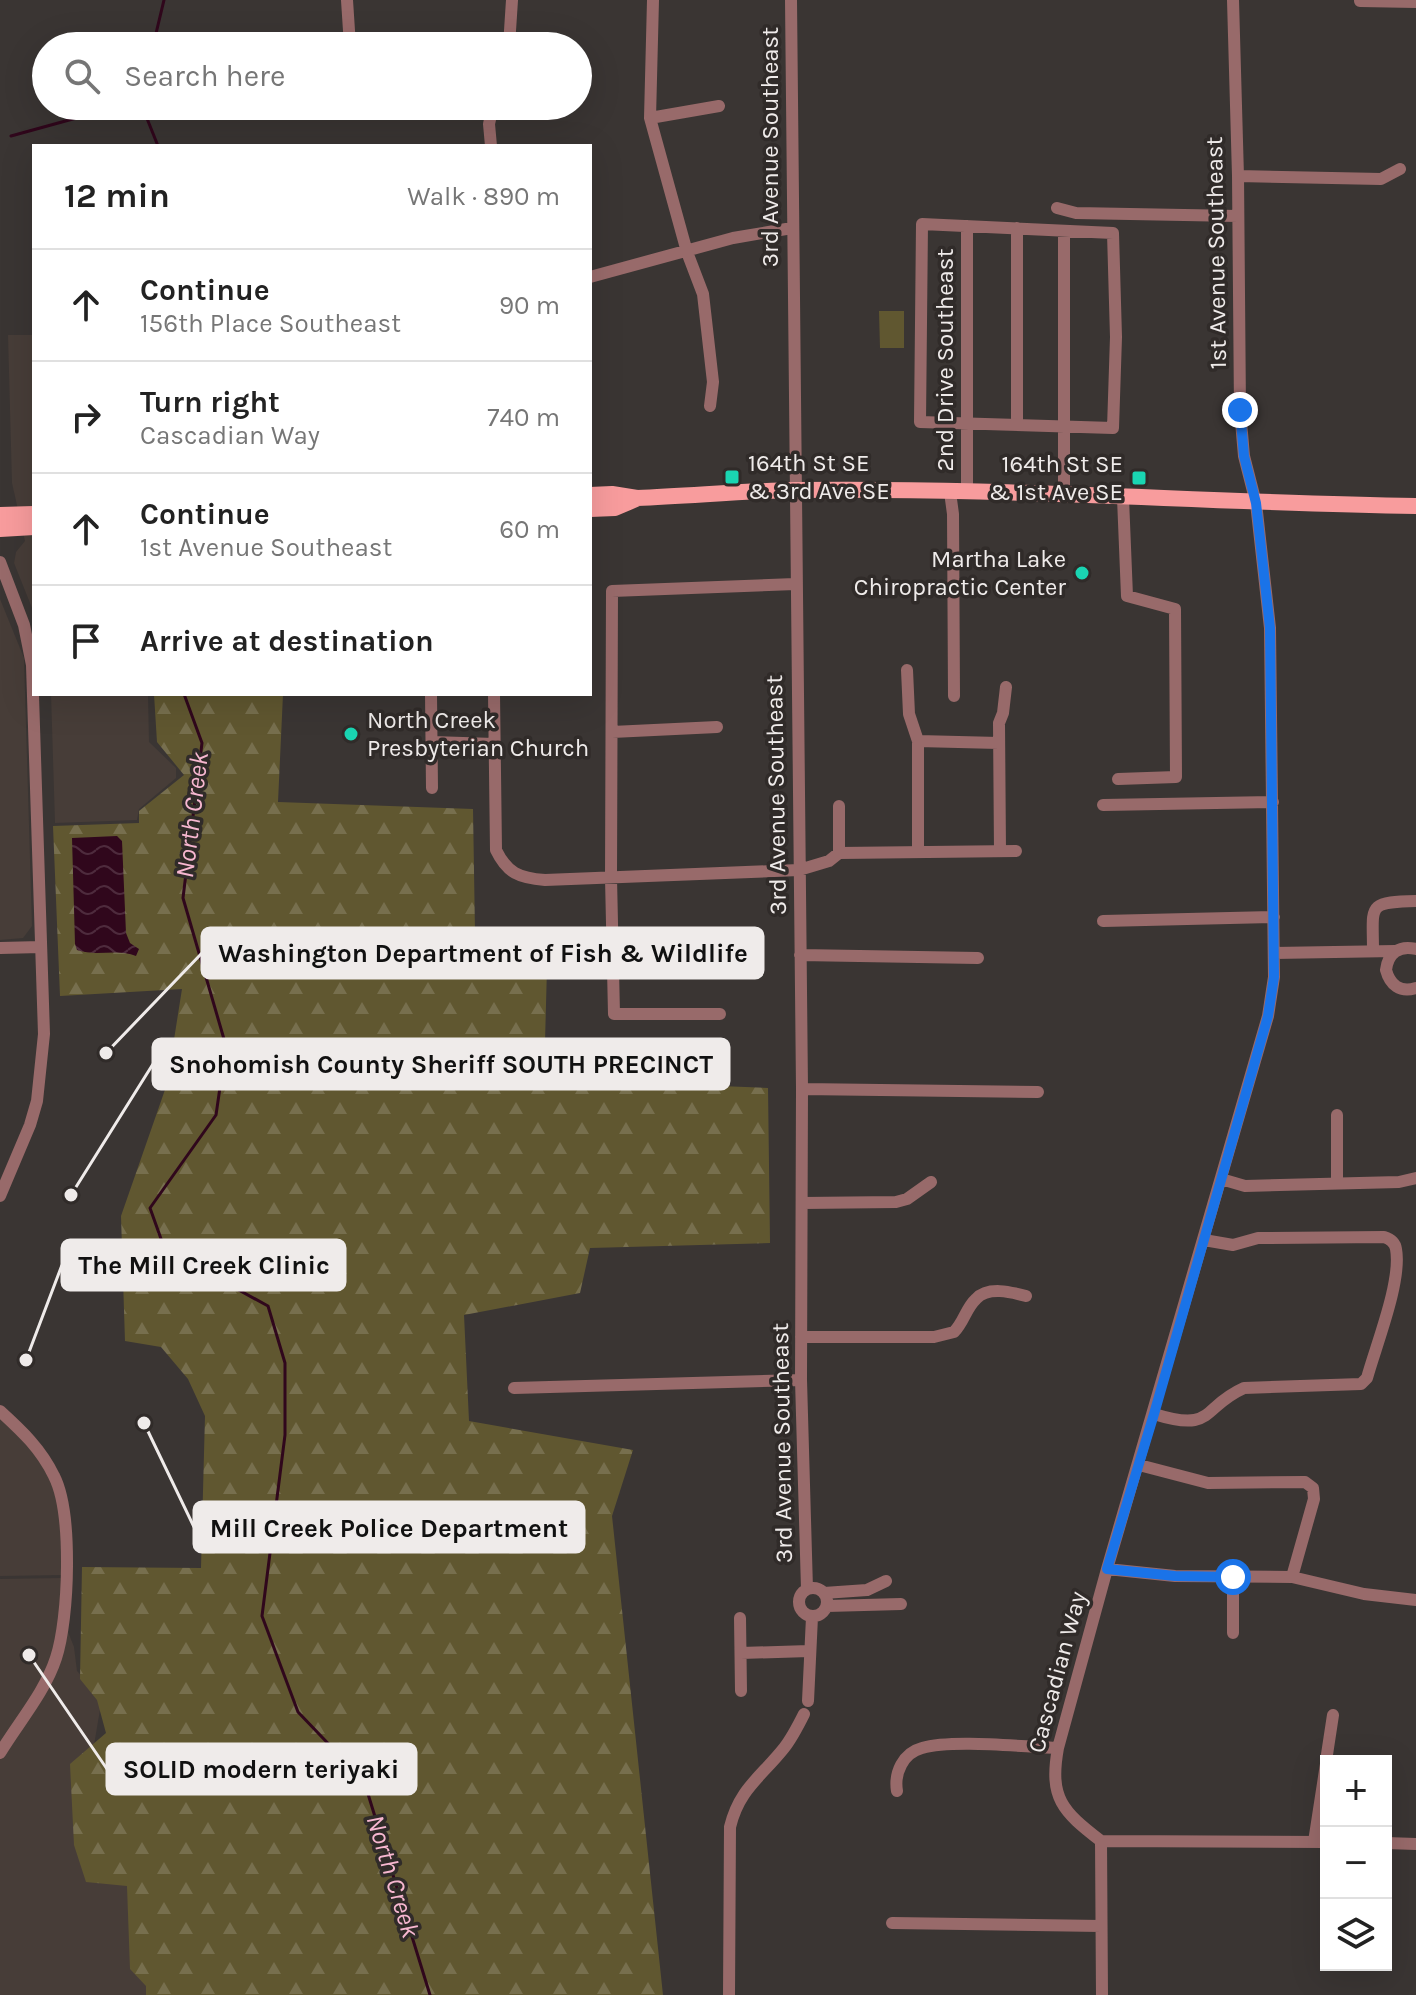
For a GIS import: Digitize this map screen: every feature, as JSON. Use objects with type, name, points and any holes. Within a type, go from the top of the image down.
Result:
[{"type":"main road","points":[[592,495],[637,498],[795,490],[958,492],[1416,506]]},
{"type":"main road","points":[[592,509],[615,508],[637,498]]},
{"type":"main road","points":[[0,515],[32,514]]},
{"type":"main road","points":[[0,529],[32,527]]},
{"type":"street","points":[[347,0],[349,32]]},
{"type":"street","points":[[510,32],[512,0]]},
{"type":"street","points":[[653,0],[650,118],[687,252],[703,294],[713,382],[710,406]]},
{"type":"street","name":"3rd Avenue Southeast","points":[[791,0],[803,1203],[801,1380],[807,1589]]},
{"type":"street","name":"1st Avenue Southeast","points":[[1233,0],[1240,410],[1244,456],[1256,503]]},
{"type":"street","points":[[1360,1],[1416,2]]},
{"type":"street","points":[[650,118],[719,106]]},
{"type":"street","points":[[490,120],[491,144]]},
{"type":"street","points":[[1238,176],[1381,179],[1400,169]]},
{"type":"street","points":[[1057,208],[1076,213],[1238,216]]},
{"type":"street","points":[[922,224],[967,226],[1113,233],[1116,337],[1113,428],[920,422],[922,224]]},
{"type":"street","name":"2nd Drive Southeast","points":[[954,696],[953,514],[969,424],[967,226]]},
{"type":"street","points":[[592,276],[733,238],[792,228]]},
{"type":"street","points":[[1017,228],[1017,425]]},
{"type":"street","points":[[1064,231],[1064,496]]},
{"type":"street","points":[[1118,779],[1176,777],[1175,609],[1127,596],[1123,498]]},
{"type":"street","name":"Cascadian Way","points":[[1101,1841],[1077,1822],[1064,1806],[1053,1775],[1058,1748],[1268,1016],[1274,953],[1270,628],[1256,503]]},
{"type":"street","points":[[0,562],[24,625],[32,665]]},
{"type":"street","points":[[720,1014],[614,1014],[612,591],[795,584]]},
{"type":"street","points":[[907,670],[909,714],[918,741],[918,851]]},
{"type":"street","points":[[1000,851],[999,723],[1006,687]]},
{"type":"street","points":[[1,1188],[30,1125],[38,1092],[44,1034],[33,696]]},
{"type":"street","points":[[431,696],[432,788]]},
{"type":"street","points":[[494,696],[496,850],[509,872],[524,879],[799,870],[829,861],[839,853],[1016,851]]},
{"type":"street","points":[[612,732],[717,727]]},
{"type":"street","points":[[918,741],[999,743]]},
{"type":"street","points":[[432,742],[494,744]]},
{"type":"street","points":[[1103,805],[1273,802]]},
{"type":"street","points":[[839,806],[839,853]]},
{"type":"street","points":[[1373,951],[1375,908],[1385,902],[1416,901]]},
{"type":"street","points":[[1103,921],[1274,917]]},
{"type":"street","points":[[0,948],[41,947]]},
{"type":"street","points":[[1274,953],[1416,949]]},
{"type":"street","points":[[1395,951],[1387,962],[1388,978],[1401,989],[1416,988]]},
{"type":"street","points":[[800,955],[978,958]]},
{"type":"street","points":[[802,1089],[1038,1092]]},
{"type":"street","points":[[1337,1115],[1337,1183]]},
{"type":"street","points":[[1221,1179],[1245,1186],[1409,1182],[1416,1178]]},
{"type":"street","points":[[803,1203],[896,1202],[907,1199],[931,1182]]},
{"type":"street","points":[[1154,1414],[1196,1420],[1206,1417],[1244,1388],[1361,1384],[1367,1378],[1395,1280],[1396,1249],[1391,1241],[1380,1236],[1258,1238],[1233,1245],[1204,1240]]},
{"type":"street","points":[[801,1337],[934,1337],[954,1332],[975,1299],[983,1294],[1010,1292],[1026,1296]]},
{"type":"street","points":[[514,1388],[801,1380]]},
{"type":"street","points":[[0,1411],[35,1444],[56,1480],[65,1527],[65,1620],[55,1661],[0,1753]]},
{"type":"street","points":[[1139,1465],[1208,1483],[1305,1482],[1313,1488],[1314,1499],[1292,1577]]},
{"type":"street","points":[[1107,1569],[1175,1576],[1292,1577],[1364,1594],[1416,1600]]},
{"type":"street","points":[[1233,1577],[1233,1633]]},
{"type":"street","points":[[824,1593],[827,1606],[821,1614],[812,1617],[804,1613],[799,1605],[807,1589],[816,1588],[824,1593],[867,1590],[886,1581]]},
{"type":"street","points":[[827,1606],[901,1604]]},
{"type":"street","points":[[729,1995],[730,1827],[734,1810],[745,1791],[784,1748],[806,1708],[812,1617]]},
{"type":"street","points":[[740,1618],[741,1691]]},
{"type":"street","points":[[741,1653],[809,1651]]},
{"type":"street","points":[[1327,1755],[1333,1715]]},
{"type":"street","points":[[897,1791],[895,1779],[903,1761],[918,1748],[941,1744],[1058,1748]]},
{"type":"street","points":[[1102,1995],[1101,1841],[1320,1842]]},
{"type":"street","points":[[1392,1843],[1416,1844]]},
{"type":"street","points":[[892,1923],[1101,1926]]},
{"type":"shaded area","points":[[8,335],[32,335],[32,608],[14,563],[16,552],[25,541],[12,483]]},
{"type":"shaded area","points":[[0,599],[24,658],[32,926],[23,938],[0,940]]},
{"type":"shaded area","points":[[51,696],[148,696],[149,742],[176,768],[176,778],[139,809],[137,820],[55,823]]},
{"type":"shaded area","points":[[0,1411],[56,1480],[65,1575],[0,1576]]},
{"type":"shaded area","points":[[62,1578],[61,1614],[74,1647],[77,1671],[102,1698],[93,1751],[148,1893],[161,1995],[0,1995],[0,1579]]},
{"type":"green space","points":[[879,311],[904,311],[904,348],[880,348]]},
{"type":"green space","points":[[154,696],[283,696],[278,802],[473,809],[475,933],[548,930],[544,1079],[768,1088],[770,1243],[590,1248],[580,1293],[464,1315],[469,1421],[633,1450],[612,1516],[663,1995],[146,1995],[146,1986],[130,1969],[127,1886],[86,1882],[74,1845],[70,1764],[106,1733],[97,1700],[80,1679],[82,1567],[201,1568],[205,1416],[188,1379],[161,1347],[125,1341],[121,1216],[167,1084],[182,989],[60,996],[53,826],[139,823],[139,811],[184,775],[157,742]]},
{"type":"water","points":[[117,836],[122,841],[126,933],[130,943],[139,949],[136,956],[84,952],[77,950],[75,944],[72,838]]},
{"type":"waterway","name":"North Creek","points":[[156,32],[164,0]]},
{"type":"waterway","points":[[11,136],[69,120]]},
{"type":"waterway","name":"North Creek","points":[[148,120],[157,144]]},
{"type":"waterway","name":"North Creek","points":[[185,696],[202,743],[183,898],[226,1046],[216,1115],[150,1208],[170,1264],[226,1283],[268,1306],[285,1363],[285,1435],[262,1616],[298,1712],[364,1781],[430,1995]]},
{"type":"place","name":"164th St SE & 3rd Ave SE","points":[[732,477]]},
{"type":"place","name":"164th St SE & 1st Ave SE","points":[[1139,478]]},
{"type":"place","name":"Martha Lake Chiropractic Center","points":[[1082,573]]},
{"type":"place","name":"North Creek Presbyterian Church","points":[[351,734]]},
{"type":"place","name":"Washington Department of Fish & Wildlife","points":[[106,1053]]},
{"type":"place","name":"Snohomish County Sheriff SOUTH PRECINCT","points":[[71,1195]]},
{"type":"place","name":"The Mill Creek Clinic","points":[[26,1360]]},
{"type":"place","name":"Mill Creek Police Department","points":[[144,1423]]},
{"type":"place","name":"SOLID modern teriyaki","points":[[29,1655]]},
{"type":"route","points":[[1233,1577],[1175,1576],[1107,1569],[1268,1016],[1274,977],[1270,628],[1256,503],[1244,456],[1240,410]]}]
